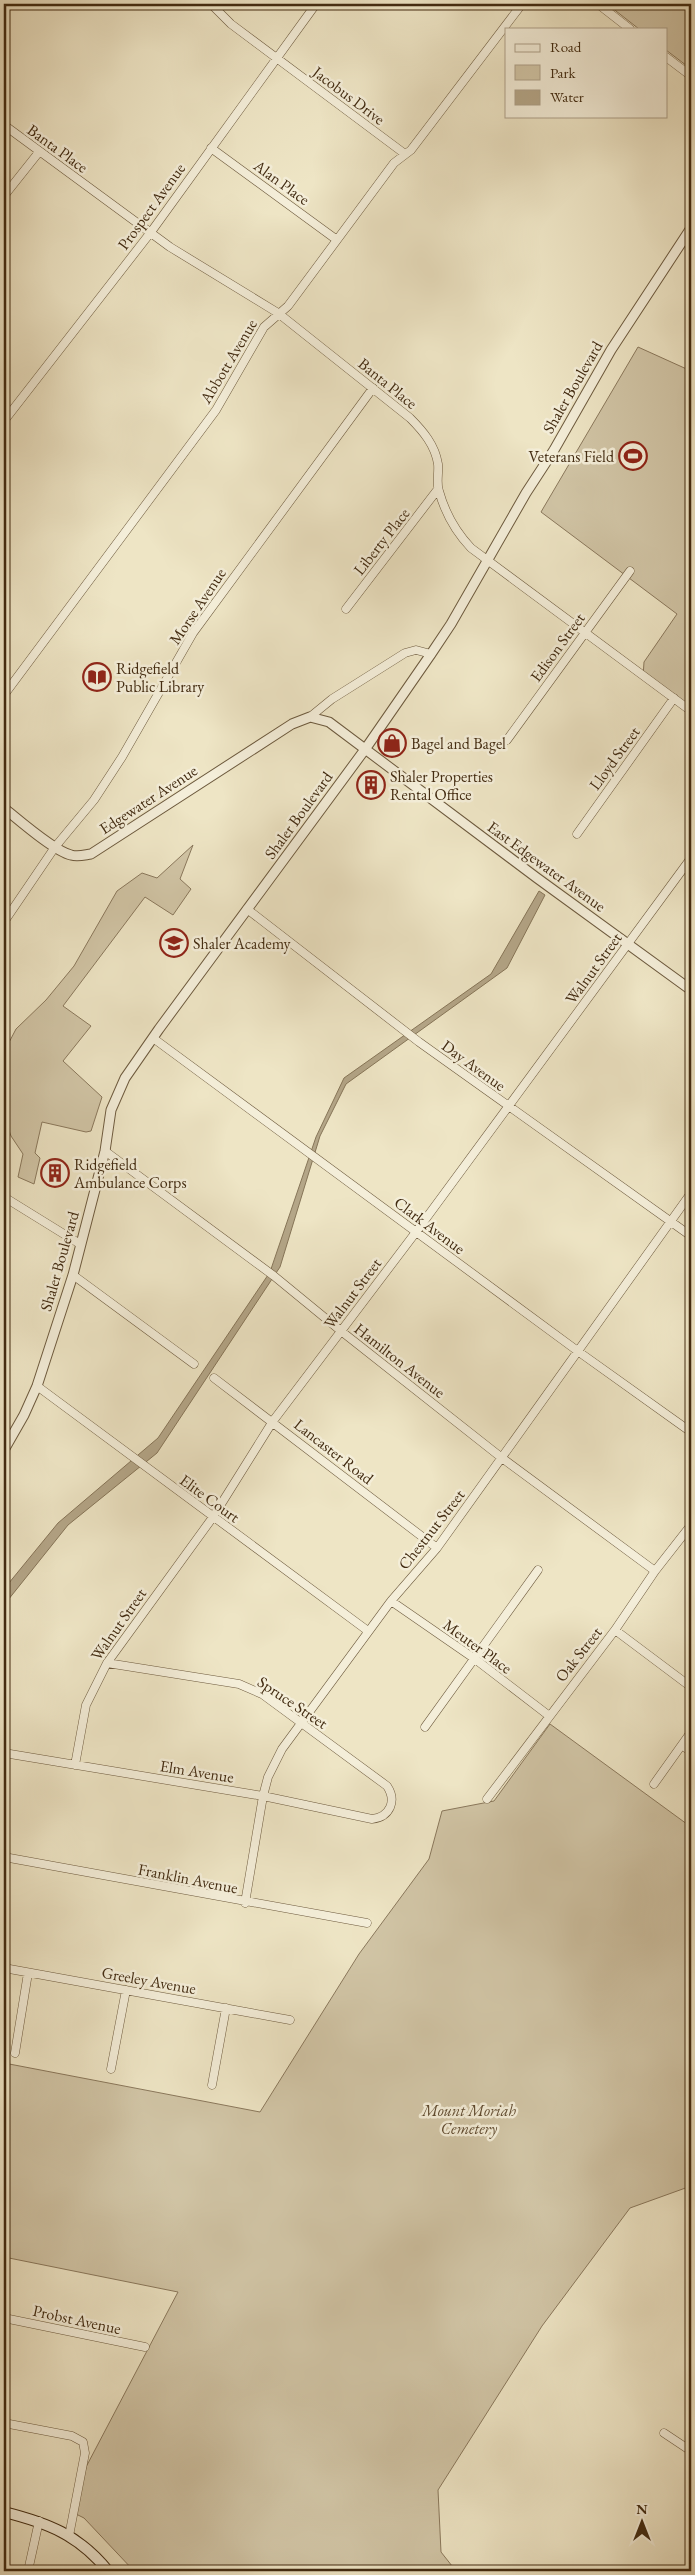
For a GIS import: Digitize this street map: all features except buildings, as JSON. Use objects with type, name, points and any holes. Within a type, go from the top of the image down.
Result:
[{"type":"main road","points":[[4,2512],[39,2521],[69,2536],[84,2546],[108,2571]]},
{"type":"street","name":"Jacobus Drive","points":[[211,4],[231,24],[405,154]]},
{"type":"street","name":"Prospect Avenue","points":[[4,420],[150,232],[316,4]]},
{"type":"street","name":"Abbott Avenue","points":[[4,695],[216,410],[264,327],[288,306],[394,163],[411,150],[522,4]]},
{"type":"street","points":[[598,4],[629,28]]},
{"type":"street","points":[[668,58],[691,76]]},
{"type":"street","name":"Banta Place","points":[[4,125],[150,232],[206,270],[278,313],[410,418],[428,439],[438,465],[438,489],[452,525],[471,548],[691,711]]},
{"type":"street","name":"Alan Place","points":[[211,148],[337,240]]},
{"type":"street","points":[[4,196],[39,152]]},
{"type":"street","name":"Shaler Boulevard","points":[[4,1450],[24,1415],[37,1386],[73,1275],[105,1152],[111,1110],[126,1078],[153,1038],[366,748],[451,624],[611,350],[691,228]]},
{"type":"street","name":"Morse Avenue","points":[[4,922],[55,847],[94,800],[122,757],[192,633],[373,388]]},
{"type":"street","name":"Liberty Place","points":[[346,609],[438,489]]},
{"type":"street","name":"Edison Street","points":[[506,740],[630,571]]},
{"type":"street","points":[[310,717],[324,704],[405,653],[416,650],[430,654]]},
{"type":"street","name":"Lloyd Street","points":[[577,834],[674,698]]},
{"type":"street","name":"Edgewater Avenue","points":[[4,808],[55,847],[70,855],[90,854],[292,724],[310,717]]},
{"type":"street","name":"East Edgewater Avenue","points":[[310,717],[329,722],[366,748],[529,872],[691,990]]},
{"type":"street","name":"Walnut Street","points":[[75,1766],[86,1705],[107,1663],[213,1517],[273,1421],[416,1232],[691,858]]},
{"type":"street","name":"Day Avenue","points":[[247,909],[419,1042],[691,1236]]},
{"type":"street","name":"Clark Avenue","points":[[153,1038],[579,1352],[691,1432]]},
{"type":"street","name":"Hamilton Avenue","points":[[105,1152],[272,1274],[502,1458],[655,1571]]},
{"type":"street","name":"Chestnut Street","points":[[245,1903],[263,1796],[268,1777],[282,1748],[391,1601],[437,1548],[691,1193]]},
{"type":"street","points":[[4,1197],[80,1244]]},
{"type":"street","points":[[73,1275],[194,1364]]},
{"type":"street","name":"Lancaster Road","points":[[214,1378],[273,1421],[437,1548]]},
{"type":"street","name":"Elite Court","points":[[37,1386],[130,1457],[368,1631]]},
{"type":"street","name":"Oak Street","points":[[487,1799],[548,1715],[614,1630],[655,1571],[690,1528]]},
{"type":"street","points":[[425,1726],[475,1660],[538,1570]]},
{"type":"street","name":"Meuter Place","points":[[391,1601],[475,1660],[548,1715]]},
{"type":"street","points":[[614,1630],[691,1687]]},
{"type":"street","name":"Spruce Street","points":[[107,1663],[239,1684],[262,1694],[387,1786],[392,1797],[392,1804],[385,1815]]},
{"type":"street","points":[[654,1784],[691,1732]]},
{"type":"street","points":[[682,1745],[691,1752]]},
{"type":"street","name":"Elm Avenue","points":[[4,1752],[75,1766],[263,1796],[372,1819],[385,1815]]},
{"type":"street","name":"Franklin Avenue","points":[[4,1857],[245,1903],[367,1923]]},
{"type":"street","name":"Greeley Avenue","points":[[4,1968],[290,2020]]},
{"type":"street","points":[[15,2053],[28,1973]]},
{"type":"street","points":[[111,2069],[126,1990]]},
{"type":"street","points":[[212,2085],[226,2008]]},
{"type":"street","name":"Probst Avenue","points":[[4,2318],[145,2347]]},
{"type":"street","points":[[4,2423],[77,2437],[84,2442],[85,2453],[69,2536]]},
{"type":"street","points":[[664,2433],[691,2451]]},
{"type":"street","points":[[28,2571],[39,2521]]},
{"type":"green space","points":[[607,4],[691,4],[691,69],[668,52],[668,28],[638,28]]},
{"type":"green space","name":"Veterans Field","points":[[638,347],[691,371],[691,712],[643,677],[644,662],[677,614],[541,512]]},
{"type":"green space","points":[[193,845],[180,879],[191,889],[173,915],[145,897],[63,1006],[91,1026],[63,1061],[102,1097],[91,1131],[86,1132],[42,1122],[35,1153],[40,1158],[34,1184],[18,1177],[23,1154],[11,1136],[4,1117],[4,1052],[16,1029],[46,1000],[74,966],[117,891],[142,873],[157,878]]},
{"type":"green space","name":"Mount Moriah Cemetery","points":[[550,1724],[691,1827],[691,2186],[630,2208],[542,2326],[438,2490],[441,2552],[456,2571],[134,2571],[84,2518],[76,2514],[86,2467],[178,2292],[4,2257],[4,2063],[260,2112],[359,1954],[429,1859],[442,1811],[494,1801]]},
{"type":"water","points":[[539,891],[545,895],[507,968],[346,1084],[320,1136],[280,1267],[157,1453],[68,1525],[4,1605],[4,1589],[58,1523],[158,1438],[270,1272],[316,1137],[344,1078],[491,974]]},
{"type":"place","name":"Veterans Field","points":[[633,456]]},
{"type":"place","name":"Ridgefield Public Library","points":[[97,677]]},
{"type":"place","name":"Bagel and Bagel","points":[[392,743]]},
{"type":"place","name":"Shaler Properties Rental Office","points":[[371,785]]},
{"type":"place","name":"Shaler Academy","points":[[174,943]]},
{"type":"place","name":"Ridgefield Ambulance Corps","points":[[55,1173]]}]
